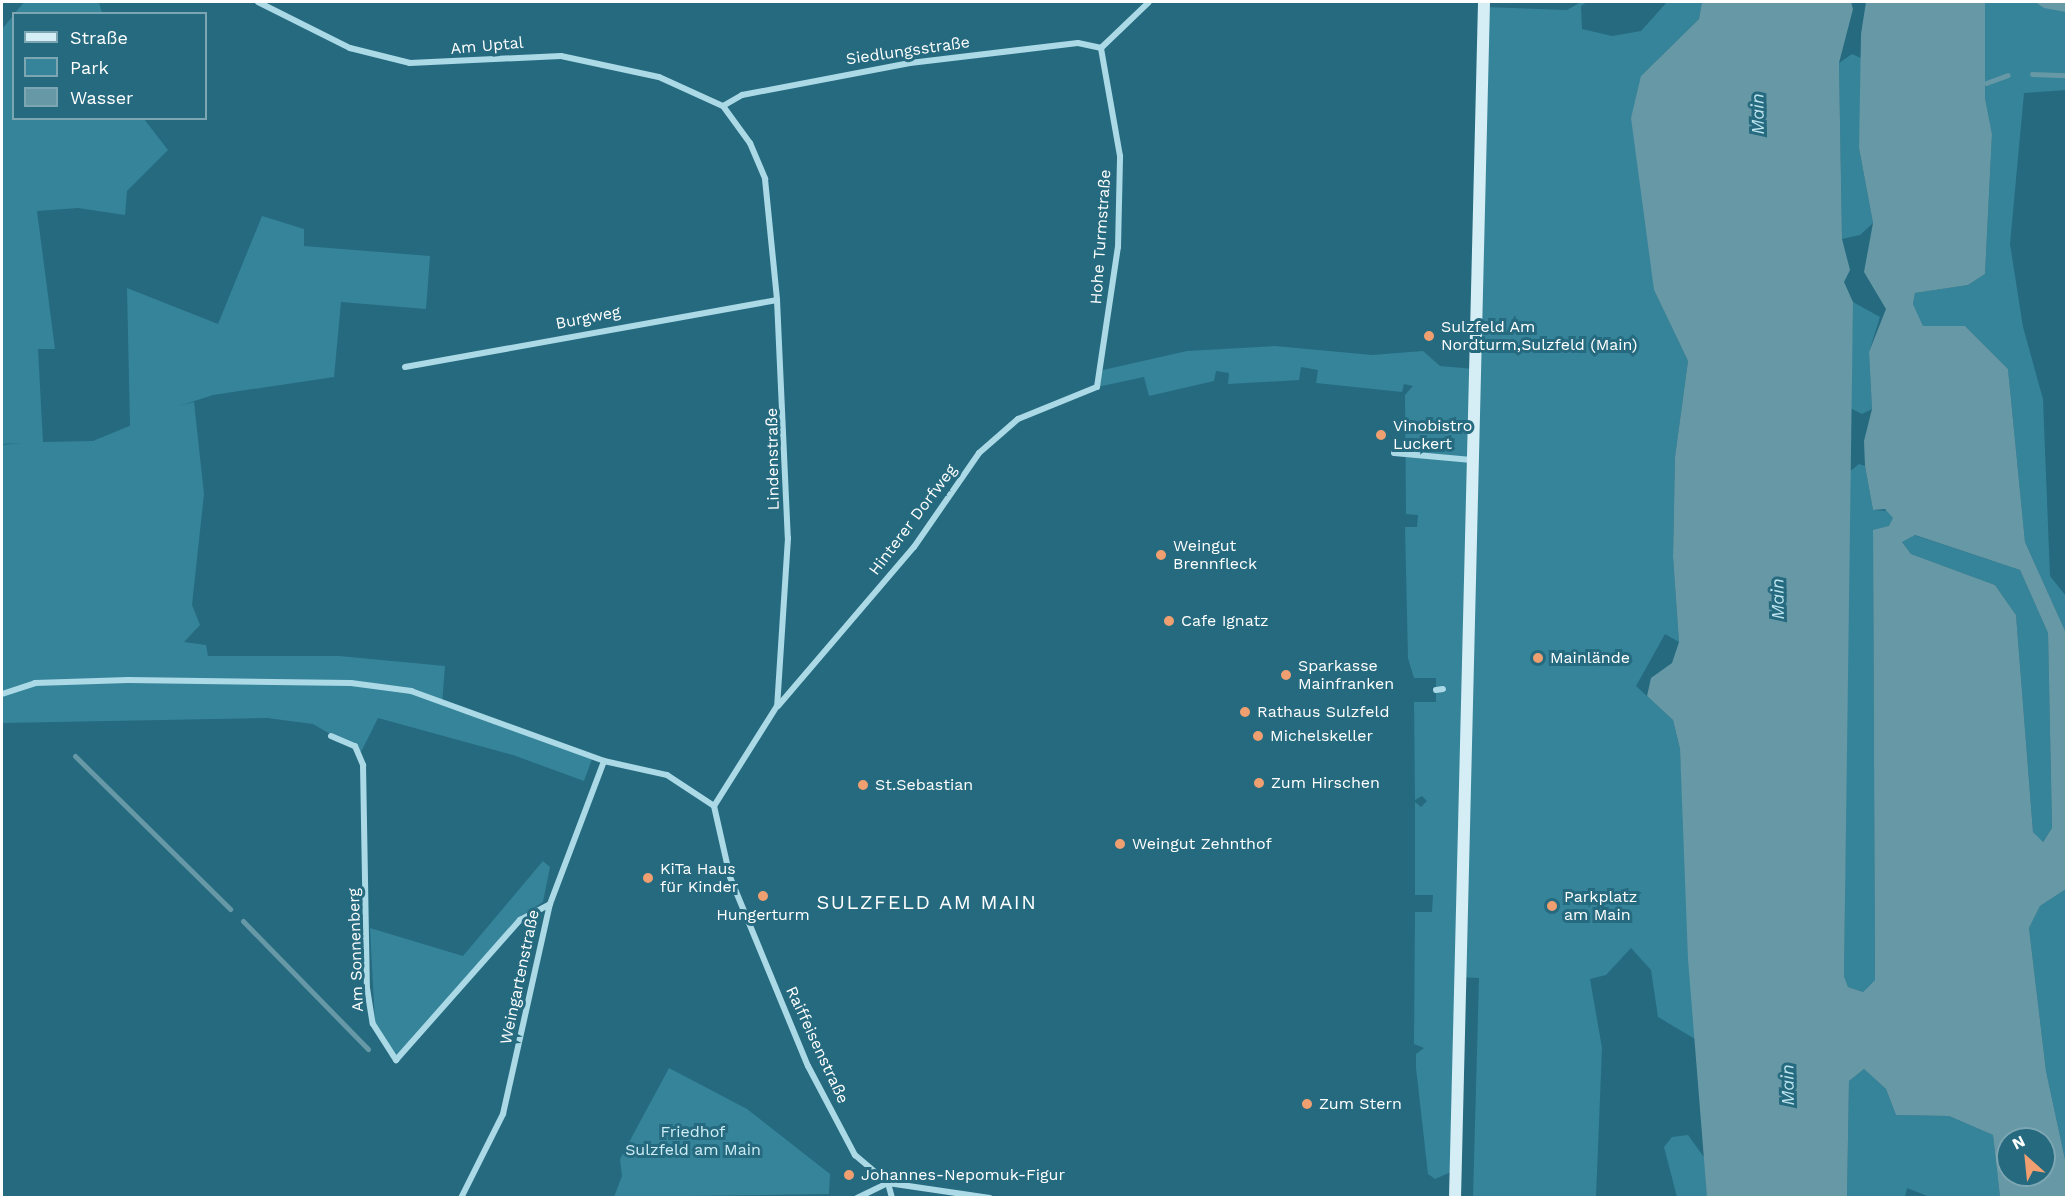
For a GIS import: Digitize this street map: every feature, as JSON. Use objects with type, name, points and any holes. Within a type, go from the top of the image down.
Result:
[{"type":"main road","points":[[1455,1197],[1484,2]]},
{"type":"street","name":"Am Uptal","points":[[258,2],[371,55],[425,64],[536,56],[584,59],[659,77],[723,106]]},
{"type":"street","points":[[1101,48],[1149,2]]},
{"type":"street","name":"Siedlungsstraße","points":[[723,106],[742,95],[910,63],[1078,43],[1101,48]]},
{"type":"street","name":"Hohe Turmstraße","points":[[1097,387],[1118,247],[1120,156],[1101,48]]},
{"type":"street","name":"Lindenstraße","points":[[714,806],[777,706],[788,537],[777,300],[765,179],[750,143],[723,106]]},
{"type":"street","name":"Burgweg","points":[[405,368],[777,300]]},
{"type":"street","name":"Hinterer Dorfweg","points":[[777,706],[914,546],[979,453],[1026,414],[1097,387]]},
{"type":"street","points":[[1394,453],[1472,460]]},
{"type":"street","points":[[2,694],[35,683],[105,681],[361,684],[420,694],[604,761],[667,775],[714,806]]},
{"type":"street","name":"Am Sonnenberg","points":[[331,736],[355,746],[363,765],[367,988],[373,1024],[396,1060],[520,920],[550,904]]},
{"type":"street","name":"Weingartenstraße","points":[[461,1197],[503,1114],[550,904],[604,761]]},
{"type":"street","name":"Raiffeisenstraße","points":[[714,806],[730,878],[808,1066],[855,1155],[888,1183]]},
{"type":"street","points":[[888,1183],[892,1197]]},
{"type":"street","points":[[857,1197],[888,1183],[990,1197]]},
{"type":"green space","points":[[24,2],[99,2],[102,12],[16,12]]},
{"type":"green space","points":[[1581,2],[1587,2],[1581,6],[1582,29],[1612,36],[1641,31],[1667,2],[1702,2],[1699,19],[1641,76],[1654,290],[1688,361],[1675,457],[1673,557],[1679,642],[1665,634],[1636,686],[1673,720],[1680,749],[1695,1039],[1658,1017],[1651,970],[1631,948],[1606,975],[1590,979],[1602,1048],[1596,1197],[1473,1197],[1479,978],[1459,977],[1453,1171],[1435,1179],[1428,1174],[1416,1068],[1416,1054],[1424,1048],[1414,1044],[1415,912],[1432,912],[1433,895],[1415,895],[1415,802],[1421,807],[1427,801],[1422,796],[1415,800],[1414,702],[1436,702],[1436,678],[1414,678],[1408,658],[1405,527],[1417,527],[1418,515],[1406,514],[1405,395],[1413,386],[1404,384],[1402,392],[1316,383],[1318,370],[1301,367],[1299,380],[1228,384],[1229,373],[1216,371],[1214,381],[1149,396],[1144,377],[1097,387],[1103,370],[1187,351],[1275,346],[1372,355],[1423,351],[1440,366],[1474,369],[1484,7],[1567,10]]},
{"type":"green space","points":[[1985,2],[2035,2],[2066,12],[2066,90],[2024,93],[2010,244],[2023,327],[2043,399],[2050,576],[2066,596],[2066,633],[2025,542],[2008,369],[1965,326],[1923,326],[1913,304],[1915,293],[1968,285],[1985,274],[1992,134],[1985,98]]},
{"type":"green space","points":[[12,17],[12,120],[145,120],[168,150],[127,191],[125,215],[78,208],[37,211],[55,349],[38,349],[43,442],[93,441],[130,426],[127,288],[218,324],[262,216],[304,229],[304,246],[430,256],[426,309],[341,302],[334,377],[213,395],[179,406],[194,402],[204,494],[192,605],[200,625],[184,642],[206,645],[208,656],[339,656],[445,666],[442,704],[592,759],[584,781],[513,755],[378,718],[361,752],[313,724],[267,718],[2,723],[2,445],[22,443],[2,444],[2,29]]},
{"type":"green space","points":[[1852,54],[1863,59],[1859,148],[1873,223],[1860,235],[1842,239],[1839,63]]},
{"type":"green space","points":[[1853,302],[1880,317],[1869,352],[1872,409],[1862,414],[1850,408]]},
{"type":"green space","points":[[1859,464],[1865,466],[1873,510],[1890,511],[1893,518],[1890,526],[1873,531],[1875,980],[1863,992],[1848,987],[1844,976],[1849,472]]},
{"type":"green space","points":[[1914,535],[2020,570],[2048,633],[2052,828],[2042,843],[2033,832],[2016,615],[1995,585],[1911,554],[1902,542]]},
{"type":"green space","points":[[543,861],[550,867],[543,902],[518,918],[396,1057],[375,1023],[370,928],[463,956]]},
{"type":"green space","points":[[2066,889],[2066,1164],[2046,1071],[2029,928],[2040,906]]},
{"type":"green space","name":"Friedhof Sulzfeld am Main","points":[[669,1068],[747,1109],[830,1174],[829,1194],[614,1197],[622,1176],[620,1159]]},
{"type":"green space","points":[[1864,1069],[1886,1089],[1896,1115],[1949,1116],[1993,1135],[1996,1187],[1999,1187],[2000,1197],[1930,1197],[1907,1188],[1905,1197],[1847,1198],[1849,1081]]},
{"type":"green space","points":[[1688,1135],[1706,1160],[1707,1197],[1677,1197],[1664,1147],[1672,1137]]},
{"type":"water","name":"Main","points":[[1702,2],[1851,2],[1853,9],[1839,63],[1842,239],[1850,270],[1844,282],[1853,302],[1844,976],[1848,987],[1863,992],[1875,980],[1873,530],[1889,526],[1893,518],[1885,509],[1873,510],[1865,466],[1864,441],[1872,409],[1869,352],[1886,309],[1864,272],[1873,223],[1859,148],[1861,34],[1866,2],[1985,2],[1985,98],[1992,134],[1985,274],[1968,285],[1915,293],[1913,304],[1923,326],[1965,326],[2008,369],[2025,542],[2066,633],[2066,889],[2040,906],[2029,928],[2046,1071],[2066,1164],[2066,1197],[2000,1197],[1999,1187],[2056,1187],[2056,1127],[1996,1127],[1996,1162],[1993,1135],[1949,1116],[1896,1115],[1886,1089],[1864,1069],[1849,1081],[1847,1197],[1707,1197],[1688,959],[1680,749],[1673,720],[1647,696],[1651,678],[1672,663],[1679,642],[1673,557],[1675,457],[1688,361],[1654,290],[1631,118],[1641,76],[1699,19]],"holes":[[[1915,535],[2020,570],[2048,633],[2052,828],[2043,842],[2033,832],[2016,615],[1995,585],[1911,554],[1902,542]]]},
{"type":"water","points":[[2035,2],[2066,2],[2066,12],[2044,8]]},
{"type":"waterway","points":[[2032,74],[2066,75]]},
{"type":"waterway","points":[[1986,83],[2008,75]]},
{"type":"waterway","points":[[75,756],[230,909]]},
{"type":"waterway","points":[[243,921],[368,1049]]},
{"type":"place","name":"Sulzfeld Am Nordturm,Sulzfeld (Main)","points":[[1429,336]]},
{"type":"place","name":"Vinobistro Luckert","points":[[1381,435]]},
{"type":"place","name":"Weingut Brennfleck","points":[[1161,555]]},
{"type":"place","name":"Cafe Ignatz","points":[[1169,621]]},
{"type":"place","name":"Mainlände","points":[[1538,658]]},
{"type":"place","name":"Sparkasse Mainfranken","points":[[1286,675]]},
{"type":"place","name":"Rathaus Sulzfeld","points":[[1245,712]]},
{"type":"place","name":"Michelskeller","points":[[1258,736]]},
{"type":"place","name":"Zum Hirschen","points":[[1259,783]]},
{"type":"place","name":"St.Sebastian","points":[[863,785]]},
{"type":"place","name":"Weingut Zehnthof","points":[[1120,844]]},
{"type":"place","name":"KiTa Haus für Kinder","points":[[648,878]]},
{"type":"place","name":"Hungerturm","points":[[763,896]]},
{"type":"place","name":"Parkplatz am Main","points":[[1552,906]]},
{"type":"place","name":"Zum Stern","points":[[1307,1104]]},
{"type":"place","name":"Johannes-Nepomuk-Figur","points":[[849,1175]]},
{"type":"district","name":"SULZFELD AM MAIN","points":[[927,902]]}]
